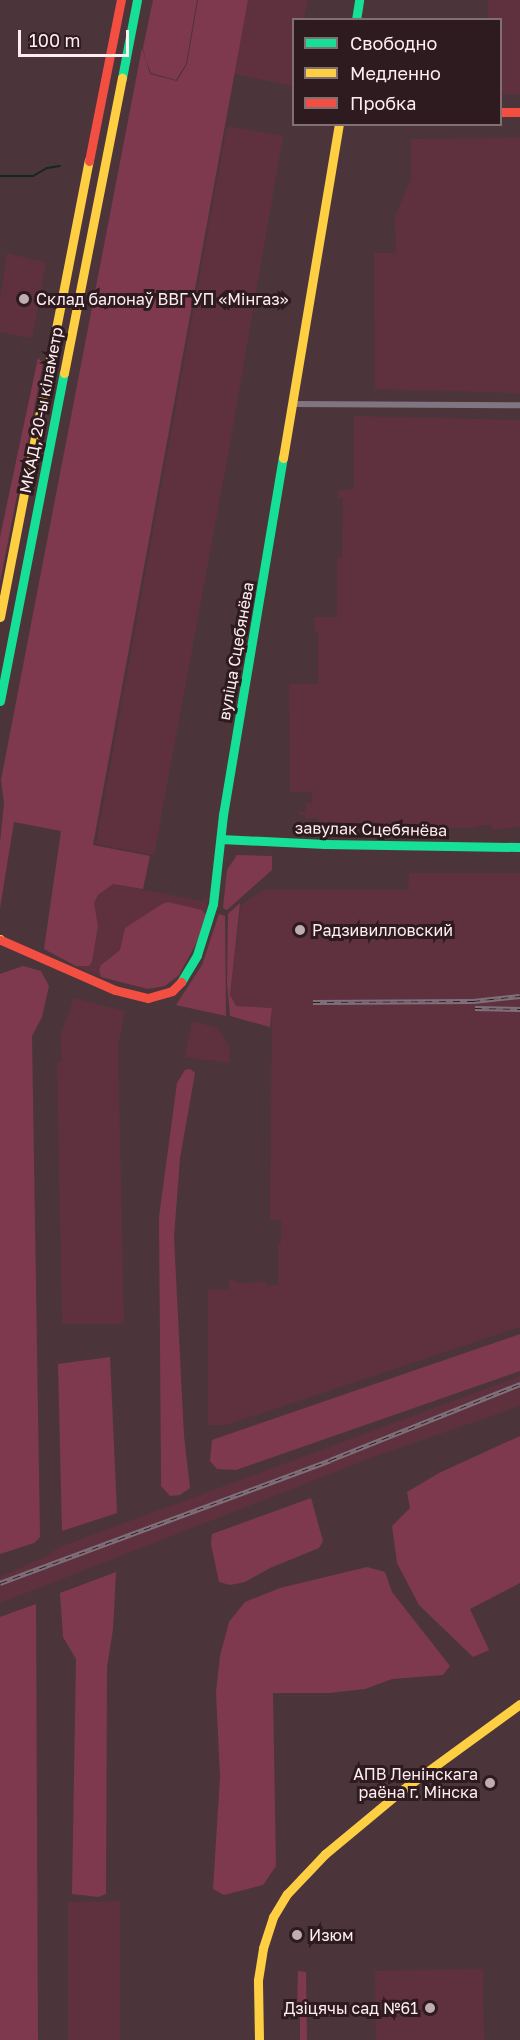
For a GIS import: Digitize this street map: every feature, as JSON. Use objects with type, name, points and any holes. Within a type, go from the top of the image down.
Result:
[{"type":"main road","name":"МКАД, 20-ы кіламетр","points":[[0,617],[121,0]]},
{"type":"main road","name":"МКАД, 20-ы кіламетр","points":[[0,701],[137,0]]},
{"type":"main road","points":[[356,18],[359,0]]},
{"type":"main road","points":[[502,112],[520,112]]},
{"type":"main road","name":"вуліца Сцебянёва","points":[[0,939],[115,990],[138,996],[162,996],[172,991],[185,978],[201,945],[213,904],[221,839],[339,126]]},
{"type":"main road","name":"завулак Сцебянёва","points":[[221,839],[325,844],[520,847]]},
{"type":"main road","points":[[259,2040],[258,1980],[262,1948],[273,1917],[287,1894],[325,1854],[402,1790],[520,1704]]},
{"type":"street","points":[[293,404],[520,405]]},
{"type":"shaded area","points":[[153,0],[197,0],[186,64],[176,80],[151,73],[146,61],[143,48]]},
{"type":"shaded area","points":[[198,0],[248,0],[93,845],[150,856],[143,889],[113,884],[98,895],[94,903],[98,926],[92,962],[89,966],[76,966],[44,949],[61,831],[14,822],[0,908],[0,843],[4,803],[1,780],[142,48],[150,74],[177,81],[187,64]]},
{"type":"shaded area","points":[[248,0],[308,0],[304,18],[292,18],[292,86],[234,74]]},
{"type":"shaded area","points":[[488,0],[520,0],[520,94],[502,94],[502,18],[488,18]]},
{"type":"shaded area","points":[[227,126],[283,136],[228,455],[154,855],[96,844]]},
{"type":"shaded area","points":[[520,136],[520,393],[375,389],[374,253],[396,253],[395,216],[411,179],[411,139],[517,138]]},
{"type":"shaded area","points":[[7,253],[46,263],[32,338],[0,332],[0,300]]},
{"type":"shaded area","points":[[38,358],[43,363],[0,582],[0,537]]},
{"type":"shaded area","points":[[354,416],[520,420],[520,827],[492,830],[491,825],[473,828],[318,828],[318,817],[306,819],[306,815],[299,815],[299,812],[306,812],[306,803],[312,803],[312,792],[290,792],[289,684],[318,684],[318,632],[315,631],[315,617],[337,617],[337,558],[342,558],[343,498],[338,498],[338,490],[354,489]]},
{"type":"shaded area","points":[[237,855],[272,856],[272,870],[227,910],[223,908],[227,870]]},
{"type":"shaded area","points":[[409,873],[520,873],[520,1327],[226,1425],[208,1425],[208,1290],[229,1289],[229,1279],[238,1283],[267,1282],[267,1286],[278,1285],[278,1244],[281,1243],[281,1220],[270,1220],[272,1008],[236,1006],[230,995],[241,905],[263,890],[408,890]]},
{"type":"shaded area","points":[[113,884],[201,901],[207,898],[206,915],[202,910],[168,902],[162,904],[125,928],[120,950],[105,961],[99,970],[101,977],[76,966],[88,966],[92,962],[98,926],[94,903],[102,890]]},
{"type":"shaded area","points":[[168,902],[202,910],[206,915],[197,942],[179,975],[165,986],[148,989],[101,977],[99,970],[101,965],[120,950],[125,928]]},
{"type":"shaded area","points":[[240,903],[230,995],[236,1006],[272,1008],[270,1027],[230,1016],[227,982],[228,914]]},
{"type":"shaded area","points":[[219,914],[225,916],[226,1016],[176,1005],[202,965]]},
{"type":"shaded area","points":[[23,966],[41,971],[49,986],[42,1017],[32,1036],[40,1537],[34,1543],[0,1554],[0,974]]},
{"type":"shaded area","points":[[74,998],[125,1011],[118,1046],[124,1324],[62,1324],[57,1063],[62,1060],[60,1037]]},
{"type":"shaded area","points":[[192,1021],[218,1028],[230,1047],[229,1063],[185,1057]]},
{"type":"shaded area","points":[[190,1069],[195,1073],[180,1158],[174,1237],[184,1436],[190,1488],[180,1495],[170,1496],[161,1486],[159,1217],[177,1083],[185,1070]]},
{"type":"shaded area","points":[[520,1334],[520,1371],[236,1470],[217,1469],[210,1461],[212,1440]]},
{"type":"shaded area","points":[[110,1357],[117,1513],[62,1531],[58,1364]]},
{"type":"shaded area","points":[[520,1376],[520,1406],[376,1456],[0,1603],[0,1577],[43,1558],[60,1547]]},
{"type":"shaded area","points":[[520,1436],[520,1583],[470,1609],[489,1650],[473,1657],[419,1605],[397,1563],[392,1526],[410,1508],[407,1492],[439,1473]]},
{"type":"shaded area","points":[[311,1498],[323,1541],[319,1548],[270,1568],[245,1582],[230,1585],[219,1582],[211,1544],[212,1534]]},
{"type":"shaded area","points":[[367,1567],[385,1572],[392,1592],[450,1666],[443,1675],[392,1679],[365,1689],[329,1693],[273,1693],[276,1866],[263,1885],[224,1895],[213,1889],[220,1777],[216,1692],[220,1656],[229,1622],[245,1602],[280,1588]]},
{"type":"shaded area","points":[[116,1572],[113,1629],[107,1667],[106,1894],[98,1897],[72,1894],[76,1659],[63,1637],[60,1593]]},
{"type":"shaded area","points":[[36,1604],[38,2040],[0,2040],[0,1617]]},
{"type":"shaded area","points":[[120,1901],[120,2040],[68,2040],[68,1902]]},
{"type":"shaded area","name":"Дзіцячы сад №61","points":[[483,1969],[484,2040],[376,2040],[375,1971]]},
{"type":"shaded area","points":[[298,1971],[306,1972],[307,2040],[300,2040],[300,2015],[297,2014]]},
{"type":"waterway","points":[[0,176],[33,176],[47,168],[60,166]]},
{"type":"railway","points":[[313,1002],[473,1001],[520,996]]},
{"type":"railway","points":[[475,1008],[520,1009]]},
{"type":"railway","points":[[0,1583],[330,1460],[520,1384]]},
{"type":"traffic: fast","points":[[122,78],[137,0]]},
{"type":"traffic: fast","points":[[356,18],[359,0]]},
{"type":"traffic: fast","points":[[0,701],[64,373]]},
{"type":"traffic: fast","points":[[181,982],[197,955],[213,904],[223,815],[283,458]]},
{"type":"traffic: fast","points":[[221,839],[325,844],[520,847]]},
{"type":"traffic: slow","points":[[64,373],[122,78]]},
{"type":"traffic: slow","points":[[283,458],[339,126]]},
{"type":"traffic: slow","points":[[0,617],[89,161]]},
{"type":"traffic: slow","points":[[259,2040],[258,1980],[263,1948],[273,1917],[287,1894],[325,1854],[402,1790],[520,1704]]},
{"type":"traffic: jam","points":[[89,161],[121,0]]},
{"type":"traffic: jam","points":[[502,112],[520,112]]},
{"type":"traffic: jam","points":[[1,940],[115,990],[148,998],[172,991],[181,982]]},
{"type":"place","name":"Склад балонаў ВВГ УП «Мінгаз»","points":[[24,299]]},
{"type":"place","name":"Радзивилловский","points":[[300,930]]},
{"type":"place","name":"АПВ Ленінскага раёна г. Мінска","points":[[490,1783]]},
{"type":"place","name":"Изюм","points":[[297,1935]]},
{"type":"place","name":"Дзіцячы сад №61","points":[[430,2008]]}]
